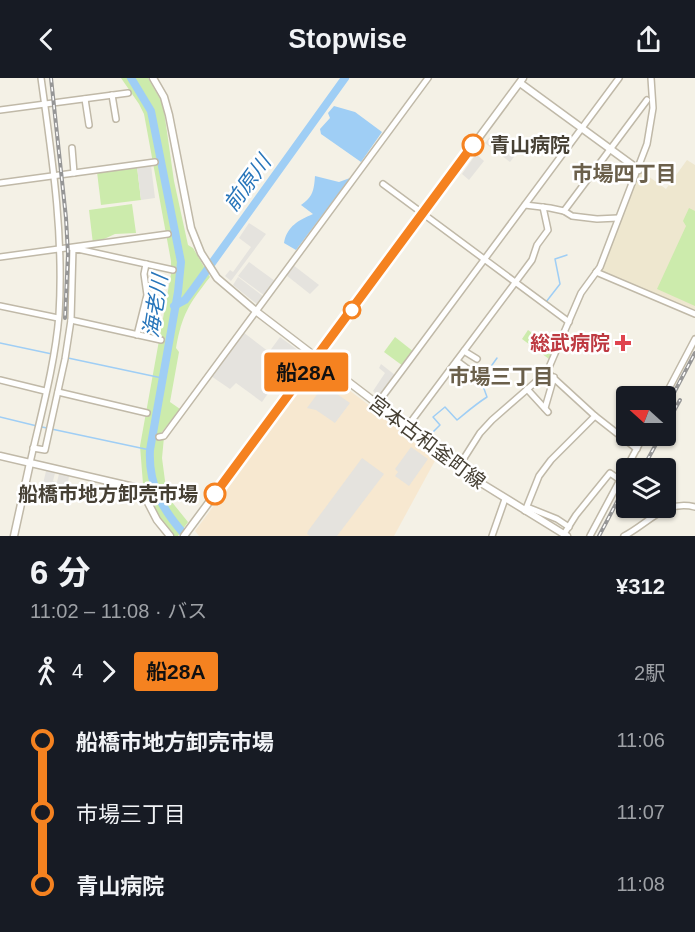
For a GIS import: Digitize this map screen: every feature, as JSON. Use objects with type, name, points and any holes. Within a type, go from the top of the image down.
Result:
[{"type":"street","points":[[14,536],[58,318],[61,249],[41,78]]},
{"type":"street","name":"宮本古和釜町線","points":[[153,78],[164,97],[170,115],[191,228],[209,267],[226,286],[316,358],[459,466],[505,499],[526,509],[566,535]]},
{"type":"street","points":[[159,437],[164,436],[257,312],[428,78]]},
{"type":"street","points":[[513,78],[522,80],[581,128],[639,170]]},
{"type":"street","points":[[377,404],[619,78]]},
{"type":"street","points":[[459,466],[480,433],[493,418],[547,372],[581,293],[602,261],[639,170],[647,144],[652,117],[651,78]]},
{"type":"street","points":[[186,533],[522,80]]},
{"type":"street","points":[[0,110],[128,93]]},
{"type":"street","points":[[112,95],[116,119]]},
{"type":"street","points":[[85,99],[89,125]]},
{"type":"street","points":[[564,211],[647,100]]},
{"type":"street","points":[[72,148],[74,173]]},
{"type":"street","points":[[0,183],[155,162]]},
{"type":"street","points":[[383,184],[569,322]]},
{"type":"street","points":[[525,205],[564,211],[572,216],[597,219],[618,218]]},
{"type":"street","points":[[407,427],[532,260],[537,244],[548,230],[543,207]]},
{"type":"street","points":[[0,257],[168,234]]},
{"type":"street","points":[[73,248],[173,270]]},
{"type":"street","points":[[33,448],[45,450],[58,392],[71,320],[73,248]]},
{"type":"street","points":[[137,335],[147,295],[144,274],[146,264]]},
{"type":"street","points":[[596,272],[695,314]]},
{"type":"street","points":[[0,306],[58,318]]},
{"type":"street","points":[[71,320],[161,340]]},
{"type":"street","points":[[670,386],[695,339]]},
{"type":"street","points":[[464,351],[477,359]]},
{"type":"street","points":[[457,360],[473,373]]},
{"type":"street","points":[[547,372],[595,416],[637,449]]},
{"type":"street","points":[[527,389],[547,410],[554,377]]},
{"type":"street","points":[[0,380],[45,391]]},
{"type":"street","points":[[58,392],[147,412]]},
{"type":"street","points":[[569,527],[557,519],[526,509],[539,476],[550,460],[595,416]]},
{"type":"street","points":[[632,458],[638,446]]},
{"type":"street","points":[[0,456],[138,488],[142,491],[157,520],[170,536]]},
{"type":"street","points":[[566,535],[569,527],[610,473],[616,477]]},
{"type":"street","points":[[591,536],[616,488]]},
{"type":"street","points":[[492,536],[505,499]]},
{"type":"street","points":[[624,536],[633,532],[650,517],[674,506],[695,507]]},
{"type":"shaded area","points":[[492,134],[517,153],[510,162],[485,143]]},
{"type":"shaded area","points":[[476,154],[484,161],[469,180],[462,174]]},
{"type":"shaded area","points":[[687,160],[695,165],[695,312],[602,272],[632,189],[641,171],[666,189]]},
{"type":"shaded area","points":[[151,165],[155,198],[141,200],[137,167]]},
{"type":"shaded area","points":[[249,223],[266,234],[231,281],[225,276],[230,270],[233,272],[251,247],[239,238]]},
{"type":"shaded area","points":[[249,262],[275,281],[265,296],[238,276]]},
{"type":"shaded area","points":[[293,265],[319,285],[310,294],[286,275]]},
{"type":"shaded area","points":[[238,277],[264,297],[258,305],[233,285]]},
{"type":"shaded area","points":[[243,332],[269,352],[280,337],[307,357],[308,361],[284,393],[274,385],[262,402],[236,383],[230,389],[211,376]]},
{"type":"shaded area","points":[[381,364],[395,375],[379,397],[373,391],[385,373],[379,368]]},
{"type":"shaded area","name":"船橋市地方卸売市場","points":[[316,368],[320,368],[437,457],[394,536],[199,536],[195,531]]},
{"type":"shaded area","points":[[324,385],[350,403],[335,423],[316,410],[307,408]]},
{"type":"shaded area","points":[[411,447],[428,459],[409,486],[395,476],[398,472],[395,469]]},
{"type":"shaded area","points":[[362,458],[384,474],[337,536],[307,534],[308,531]]},
{"type":"shaded area","points":[[46,471],[55,473],[53,481],[57,482],[59,474],[69,476],[67,489],[43,484]]},
{"type":"green space","points":[[121,78],[148,78],[163,104],[174,181],[188,245],[193,248],[210,277],[192,302],[181,326],[170,402],[180,409],[160,437],[164,437],[162,458],[167,496],[188,522],[178,536],[173,536],[161,523],[143,484],[140,446],[171,274],[171,261],[144,114]]},
{"type":"green space","points":[[137,167],[141,200],[101,205],[97,172]]},
{"type":"green space","points":[[132,204],[136,233],[115,234],[93,244],[89,210]]},
{"type":"green space","points":[[689,208],[695,211],[695,306],[657,289],[686,226],[683,221]]},
{"type":"green space","points":[[528,330],[554,349],[549,359],[522,339]]},
{"type":"green space","points":[[395,337],[414,352],[403,366],[384,352]]},
{"type":"water","points":[[334,106],[355,112],[382,132],[361,162],[321,134],[320,129],[330,118],[328,113]]},
{"type":"water","points":[[315,176],[339,182],[350,178],[296,250],[284,243],[288,232],[298,221],[313,214],[301,205],[312,193]]},
{"type":"waterway","name":"海老川","points":[[131,78],[151,111],[181,262],[178,292],[150,450],[150,463],[154,486],[159,497],[170,517],[186,536]]},
{"type":"waterway","name":"前原川","points":[[174,306],[185,300],[345,78]]},
{"type":"waterway","points":[[546,302],[560,284],[555,259],[567,255]]},
{"type":"waterway","points":[[0,343],[52,354]]},
{"type":"waterway","points":[[68,358],[162,378]]},
{"type":"waterway","points":[[428,437],[440,425],[433,417],[445,407],[457,420],[487,397],[483,386],[493,372],[492,365],[497,358]]},
{"type":"waterway","points":[[0,417],[37,426]]},
{"type":"waterway","points":[[42,427],[150,450]]},
{"type":"railway","points":[[51,78],[66,218],[68,254],[65,318]]},
{"type":"railway","points":[[676,389],[695,353]]},
{"type":"railway","points":[[676,407],[680,400]]},
{"type":"railway","points":[[648,458],[655,446]]},
{"type":"railway","points":[[599,536],[616,504]]},
{"type":"bus line","name":"船28A","points":[[215,494],[473,145]]},
{"type":"place","name":"青山病院","points":[[473,145]]},
{"type":"place","name":"総武病院","points":[[623,343]]},
{"type":"place","name":"船橋市地方卸売市場","points":[[215,494]]},
{"type":"district","name":"市場四丁目","points":[[624,173]]},
{"type":"district","name":"市場三丁目","points":[[501,376]]}]
